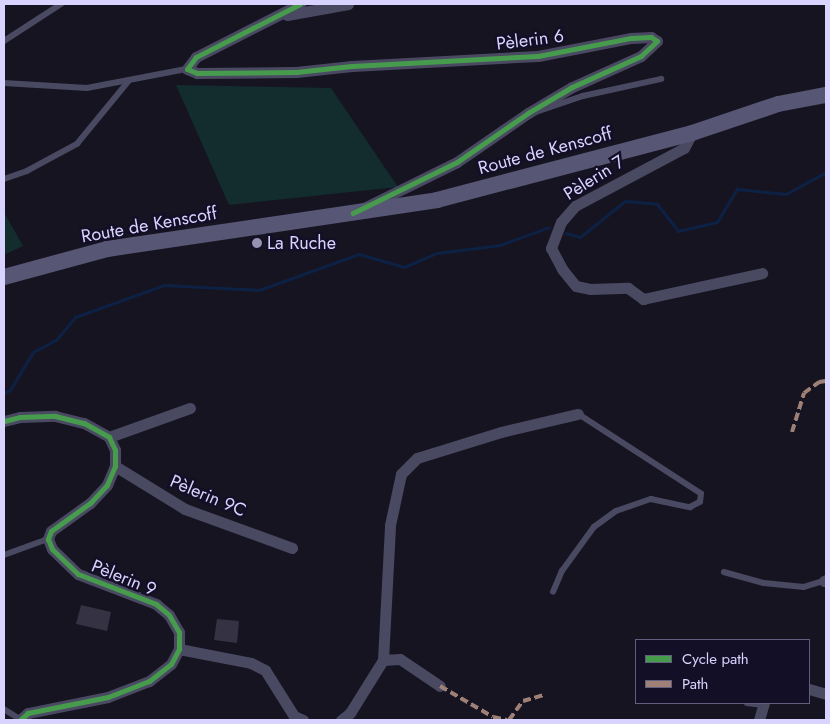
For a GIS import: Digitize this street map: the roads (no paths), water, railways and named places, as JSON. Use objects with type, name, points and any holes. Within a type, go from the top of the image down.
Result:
[{"type":"main road","name":"Route de Kenscoff","points":[[7,278],[108,249],[437,200],[692,133],[778,104],[826,95]]},
{"type":"street","points":[[187,69],[196,57],[300,4]]},
{"type":"street","points":[[278,16],[348,4]]},
{"type":"street","name":"Pèlerin 6","points":[[187,69],[197,73],[296,72],[352,66],[538,56],[631,38],[651,37],[657,41],[641,56],[572,88],[528,113],[457,162],[353,213]]},
{"type":"street","name":"Pèlerin 7","points":[[692,133],[684,148],[575,206],[561,222],[551,248],[562,269],[576,286],[590,289],[628,288],[644,299],[762,273]]},
{"type":"street","points":[[109,437],[190,408]]},
{"type":"street","points":[[341,720],[350,713],[383,660],[390,524],[401,474],[417,458],[501,432],[578,414]]},
{"type":"street","points":[[4,421],[20,416],[55,416],[84,423],[109,437],[115,450],[115,466],[107,485],[90,503],[51,531],[48,539]]},
{"type":"street","name":"Pèlerin 9C","points":[[115,466],[185,509],[292,548]]},
{"type":"street","name":"Pèlerin 9","points":[[48,539],[52,549],[78,574],[156,604],[169,615],[178,632],[179,649]]},
{"type":"street","points":[[20,720],[28,713],[130,690],[149,681],[170,664],[179,649],[251,663],[265,670],[294,716],[303,720]]},
{"type":"street","points":[[383,660],[400,659],[440,686]]},
{"type":"street","points":[[810,689],[826,694]]},
{"type":"street","points":[[759,720],[764,704]]},
{"type":"lane","points":[[4,41],[61,4]]},
{"type":"lane","points":[[4,83],[88,88],[128,82],[187,69]]},
{"type":"lane","points":[[528,113],[662,79]]},
{"type":"lane","points":[[4,179],[27,171],[77,144],[128,82]]},
{"type":"lane","points":[[553,592],[562,571],[594,527],[616,511],[651,499],[690,506],[700,502],[701,494],[578,414]]},
{"type":"lane","points":[[4,555],[48,539]]},
{"type":"lane","points":[[724,572],[764,583],[804,588],[825,581]]},
{"type":"lane","points":[[4,709],[20,720]]},
{"type":"waterway","points":[[566,233],[580,237],[625,201],[657,204],[678,231],[717,222],[737,189],[786,194],[826,172]]},
{"type":"waterway","points":[[4,393],[10,390],[33,352],[56,340],[75,317],[164,285],[259,290],[359,254],[404,267],[437,253],[500,245],[549,227]]},
{"type":"place","name":"La Ruche","points":[[257,243]]}]
